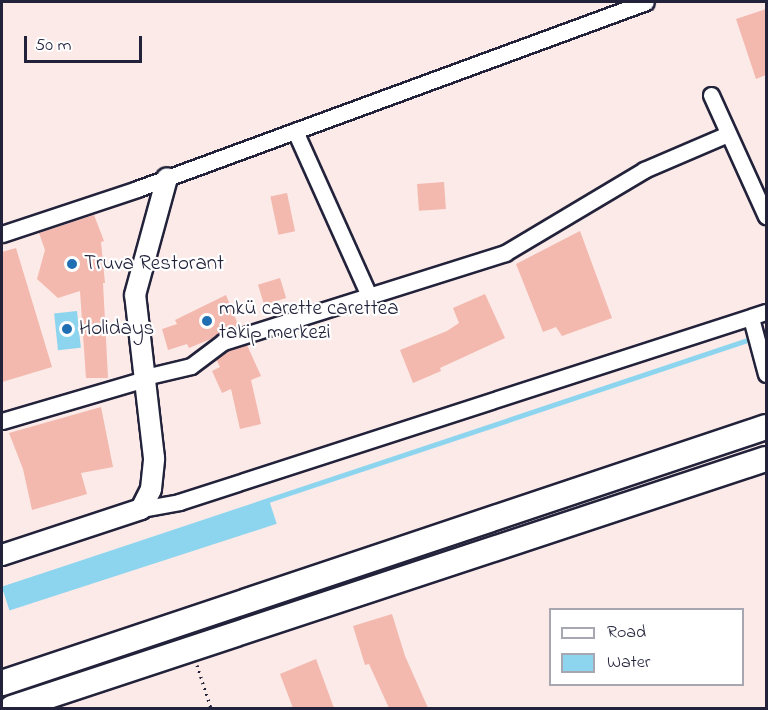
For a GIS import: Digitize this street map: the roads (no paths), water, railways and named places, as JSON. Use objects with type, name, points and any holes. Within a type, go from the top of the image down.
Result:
[{"type":"main road","points":[[2,683],[766,427]]},
{"type":"main road","points":[[12,708],[766,459]]},
{"type":"street","points":[[2,234],[167,178],[646,2]]},
{"type":"street","points":[[711,95],[766,216]]},
{"type":"street","points":[[295,131],[369,296]]},
{"type":"street","points":[[2,421],[191,366],[224,342],[505,253],[644,170],[728,134]]},
{"type":"street","points":[[141,509],[151,489],[154,458],[135,295],[167,178]]},
{"type":"street","points":[[2,555],[141,509],[178,502],[766,312]]},
{"type":"street","points":[[751,318],[766,374]]},
{"type":"water","name":"Holidays","points":[[77,311],[81,348],[58,350],[54,313]]},
{"type":"water","points":[[269,500],[277,524],[9,611],[2,587]]},
{"type":"waterway","points":[[2,589],[766,334]]},
{"type":"place","name":"Truva Restorant","points":[[72,264]]},
{"type":"place","name":"mkü carette carettea takip merkezi","points":[[207,321]]},
{"type":"place","name":"Holidays","points":[[67,329]]}]
